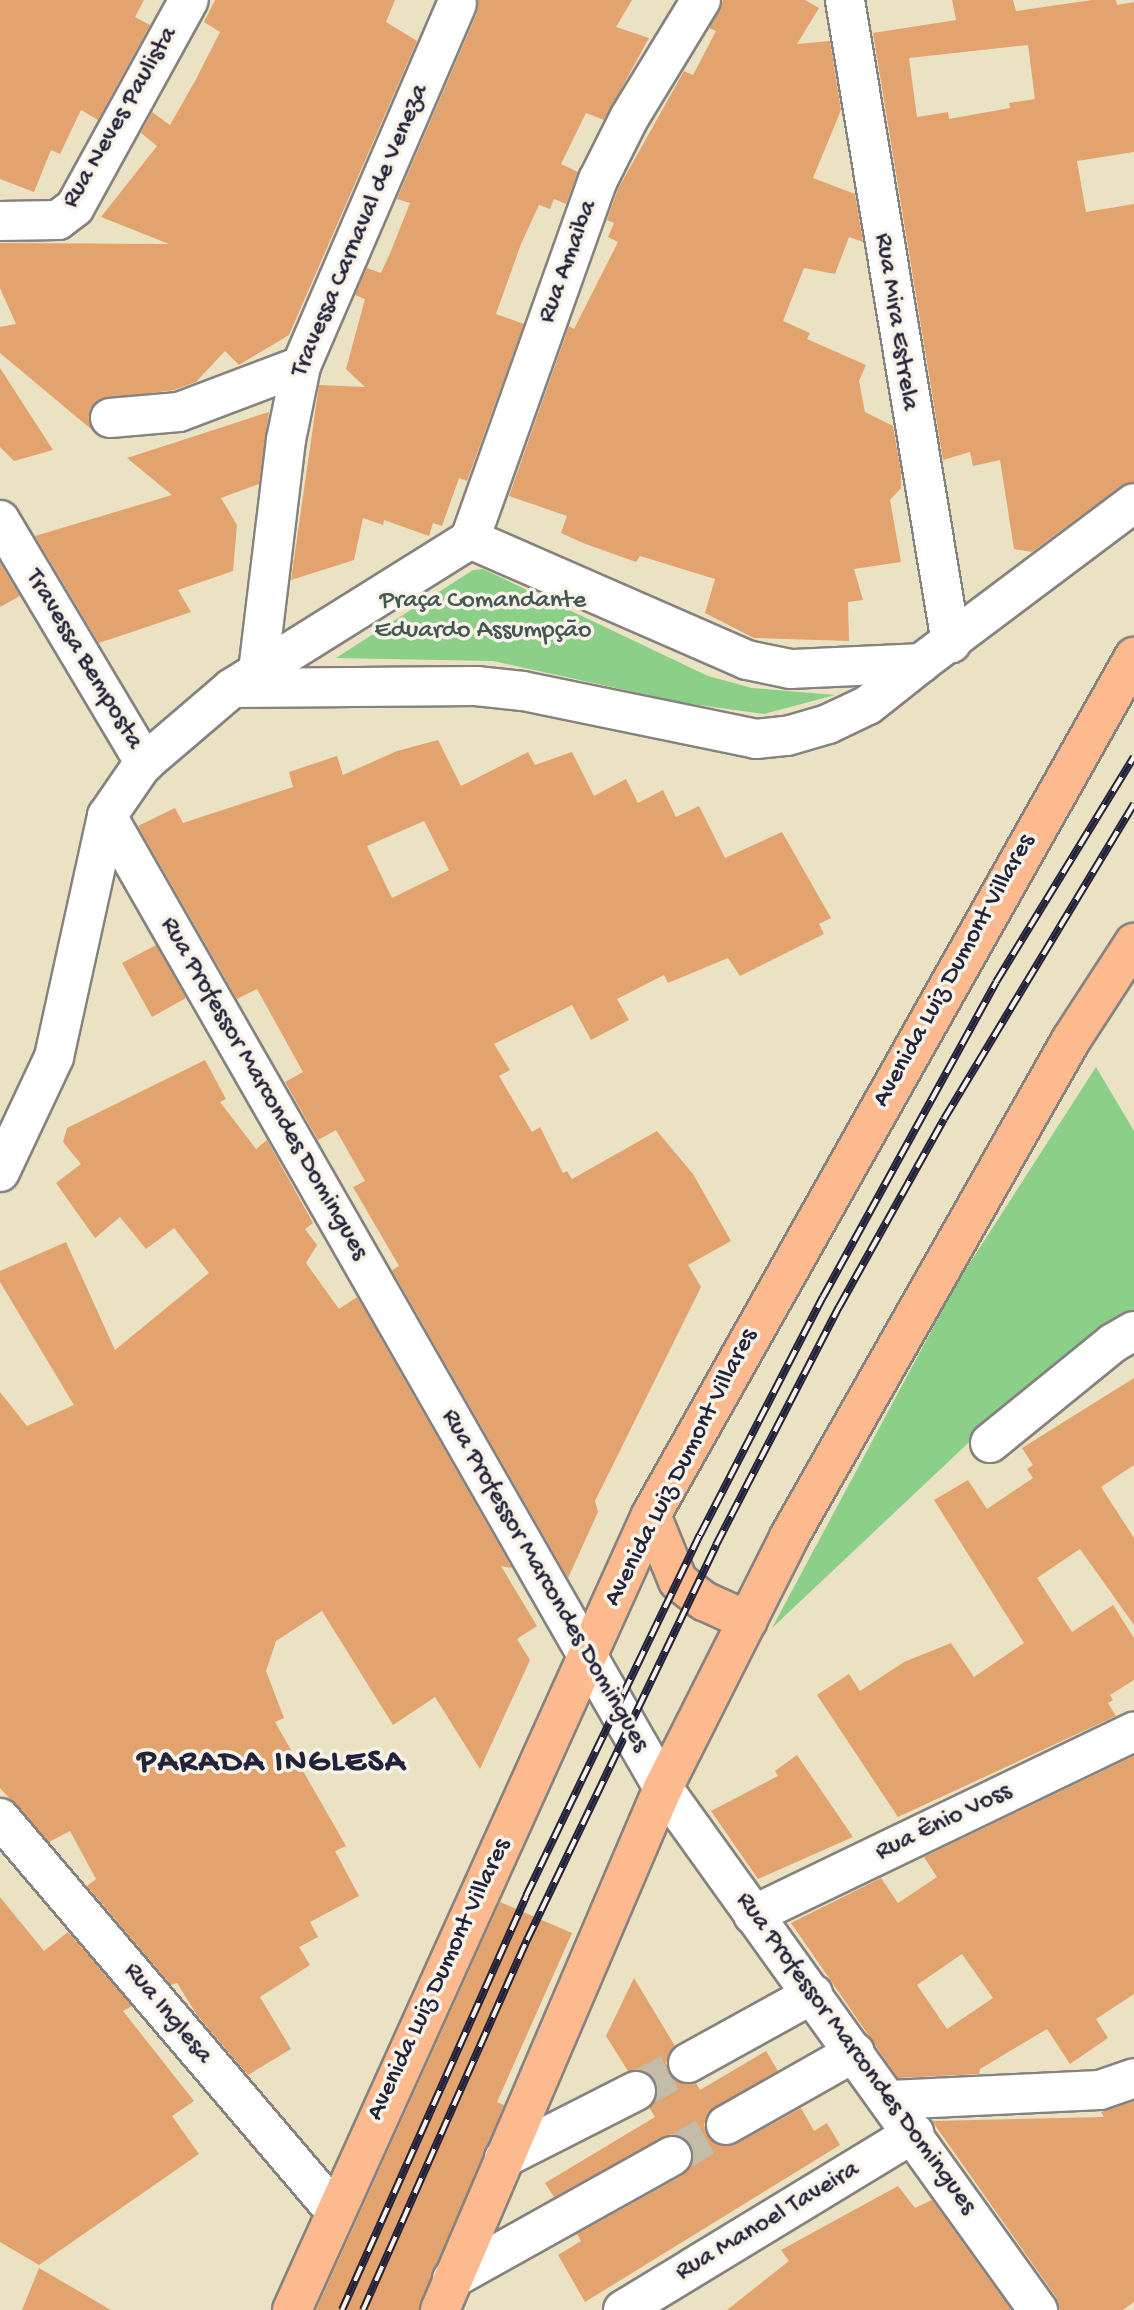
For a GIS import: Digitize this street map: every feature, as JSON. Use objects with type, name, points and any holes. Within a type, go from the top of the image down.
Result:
[{"type":"main road","name":"Avenida Luiz Dumont Villares","points":[[292,2310],[334,2210],[652,1515],[1134,657]]},
{"type":"main road","points":[[446,2295],[663,1788],[898,1338],[1071,1040],[1134,943]]},
{"type":"main road","points":[[652,1515],[678,1581],[704,1601],[748,1621]]},
{"type":"street","name":"Rua Neves Paulista","points":[[0,221],[58,220],[75,207],[189,0]]},
{"type":"street","name":"Rua Amaiba","points":[[470,539],[598,180],[629,118],[701,0]]},
{"type":"street","name":"Rua Mira Estrela","points":[[845,0],[936,653]]},
{"type":"street","name":"Travessa Carnaval de Veneza","points":[[245,680],[301,366],[457,4]]},
{"type":"street","points":[[110,418],[179,412],[301,366]]},
{"type":"street","points":[[245,680],[476,686],[523,691],[756,739],[787,736],[828,724],[867,705],[1134,503]]},
{"type":"street","name":"Travessa Bemposta","points":[[0,520],[145,763]]},
{"type":"street","points":[[0,1172],[54,1057],[107,816],[145,763],[245,680],[470,539],[747,660],[791,669],[936,653]]},
{"type":"street","name":"Rua Professor Marcondes Domingues","points":[[107,816],[663,1788],[914,2133],[1038,2310]]},
{"type":"street","points":[[990,1443],[1113,1343],[1134,1331]]},
{"type":"street","name":"Rua Ênio Voss","points":[[753,1914],[1134,1732]]},
{"type":"street","name":"Rua Inglesa","points":[[0,1818],[334,2210]]},
{"type":"street","points":[[688,2063],[813,1994]]},
{"type":"street","points":[[726,2125],[855,2052]]},
{"type":"street","points":[[889,2099],[1100,2090],[1134,2078]]},
{"type":"street","points":[[504,2158],[636,2091]]},
{"type":"street","name":"Rua Manoel Taveira","points":[[623,2310],[914,2133]]},
{"type":"street","points":[[446,2295],[672,2156]]},
{"type":"green space","name":"Praça Comandante Eduardo Assumpção","points":[[483,569],[708,676],[752,688],[835,695],[764,714],[684,703],[493,661],[336,658],[473,570]]},
{"type":"green space","points":[[1096,1067],[1134,1131],[1134,1313],[981,1431],[772,1628],[957,1283]]},
{"type":"building","points":[[0,0],[144,0],[135,17],[150,25],[98,120],[81,110],[60,154],[51,150],[34,192],[0,179]]},
{"type":"building","points":[[215,0],[395,0],[386,22],[417,41],[289,335],[239,365],[225,351],[196,382],[174,390],[98,400],[90,409],[91,429],[0,353],[0,327],[16,324],[0,288],[0,243],[169,244],[101,217],[157,146],[141,133],[152,112],[170,125],[195,81],[220,32],[204,22]]},
{"type":"building","points":[[478,0],[632,0],[616,27],[649,38],[604,120],[586,113],[561,164],[578,172],[566,204],[554,199],[550,209],[539,205],[521,244],[496,314],[524,324],[467,481],[459,478],[442,526],[433,523],[429,536],[384,520],[383,525],[363,518],[354,560],[291,580],[319,385],[365,387],[346,369],[365,299],[355,295],[367,268],[381,273],[391,251],[410,203],[397,199],[477,13]]},
{"type":"building","points":[[723,0],[805,0],[819,8],[797,44],[830,41],[841,110],[813,178],[855,194],[863,242],[849,237],[835,274],[804,268],[783,321],[810,333],[807,339],[866,365],[859,381],[865,412],[893,426],[901,472],[901,488],[890,500],[901,562],[854,569],[863,600],[848,602],[849,641],[754,638],[705,613],[715,579],[640,556],[636,562],[583,543],[561,533],[567,516],[509,496],[569,326],[574,329],[618,242],[608,237],[614,223],[607,220],[618,189],[684,71],[693,75],[716,31],[709,28]]},
{"type":"building","points":[[952,0],[1013,0],[1016,11],[1092,0],[1116,0],[1117,5],[1134,2],[1134,152],[1077,161],[1086,212],[1134,204],[1134,482],[1121,486],[1032,552],[1014,549],[1000,460],[973,466],[970,452],[943,460],[873,33],[956,20]],"holes":[[[1028,45],[1035,99],[1009,103],[1010,108],[949,119],[948,112],[917,117],[909,58]]]},
{"type":"building","points":[[0,368],[53,450],[14,461],[0,447]]},
{"type":"building","points":[[269,412],[259,484],[221,498],[237,525],[233,571],[178,590],[191,612],[99,643],[35,536],[172,495],[127,458]]},
{"type":"building","points":[[0,563],[20,596],[0,607]]},
{"type":"building","points":[[438,740],[461,786],[528,752],[535,765],[572,752],[594,796],[626,779],[638,803],[663,790],[676,817],[699,806],[725,858],[782,832],[831,918],[819,924],[824,934],[740,976],[728,958],[668,983],[664,975],[617,999],[629,1020],[591,1040],[572,1005],[494,1044],[510,1070],[499,1076],[532,1132],[540,1127],[563,1173],[567,1171],[572,1179],[657,1131],[693,1174],[731,1241],[688,1265],[701,1287],[595,1501],[598,1512],[568,1578],[392,1270],[399,1266],[353,1187],[365,1181],[336,1130],[318,1140],[285,1082],[303,1072],[257,989],[237,999],[138,826],[175,808],[183,823],[293,787],[289,772],[337,756],[343,775],[397,751]],"holes":[[[424,821],[449,870],[392,898],[367,846]]]},
{"type":"building","points":[[156,945],[186,998],[152,1017],[122,963]]},
{"type":"building","points":[[205,1060],[226,1099],[220,1102],[256,1149],[267,1140],[313,1223],[305,1229],[317,1245],[306,1263],[339,1309],[357,1297],[512,1568],[501,1566],[537,1626],[517,1639],[530,1660],[480,1769],[435,1697],[393,1725],[322,1611],[276,1641],[266,1671],[284,1718],[275,1722],[346,1846],[335,1851],[359,1896],[310,1922],[318,1937],[299,1947],[310,1965],[260,1997],[291,2049],[248,2075],[197,2015],[177,1983],[171,1985],[87,1886],[96,1879],[70,1831],[49,1842],[0,1788],[0,1392],[27,1426],[74,1405],[0,1282],[0,1271],[66,1242],[115,1350],[209,1273],[174,1228],[146,1249],[120,1217],[95,1238],[56,1183],[81,1164],[63,1142],[67,1128]]},
{"type":"building","points":[[1134,1378],[1134,1465],[1101,1487],[1134,1538],[1134,1625],[1080,1549],[1037,1578],[1072,1632],[1113,1605],[1134,1638],[1134,1680],[1110,1695],[1113,1700],[1108,1703],[1116,1716],[898,1817],[817,1695],[849,1674],[860,1691],[904,1662],[951,1643],[974,1677],[1024,1643],[934,1500],[968,1480],[987,1509],[1033,1478],[1027,1469],[1033,1465],[1022,1448]]},
{"type":"building","points":[[797,1755],[853,1837],[758,1879],[711,1811],[778,1776],[775,1771]]},
{"type":"building","points":[[1134,1756],[1134,1994],[1096,2019],[1108,2038],[1070,2064],[1047,2029],[980,2069],[979,2074],[898,2078],[791,1923],[881,1878],[898,1903],[937,1877],[924,1857]],"holes":[[[962,1954],[993,1998],[947,2029],[917,1985]]]},
{"type":"building","points":[[0,1897],[44,1951],[68,1932],[132,2006],[123,2011],[194,2101],[172,2116],[199,2154],[39,2265],[0,2242]]},
{"type":"building","points":[[500,1902],[572,1933],[497,2102],[504,2105],[419,2310],[316,2310]]},
{"type":"building","points":[[634,1978],[675,2046],[666,2063],[676,2081],[696,2083],[700,2090],[766,2051],[778,2071],[708,2113],[704,2125],[714,2143],[736,2144],[801,2108],[814,2131],[827,2123],[840,2145],[585,2302],[558,2255],[581,2241],[577,2234],[683,2175],[694,2157],[684,2138],[672,2134],[554,2197],[545,2183],[655,2117],[649,2107],[658,2093],[655,2081],[647,2072],[628,2071],[606,2036]]},
{"type":"building","points":[[1134,2101],[1134,2302],[1123,2310],[1060,2310],[1056,2297],[932,2121],[1104,2117],[1101,2112]]},
{"type":"building","points":[[898,2186],[915,2208],[932,2200],[1011,2310],[727,2310],[789,2261],[781,2250]]},
{"type":"building","points":[[39,2268],[111,2310],[22,2310]]},
{"type":"tunnel","points":[[636,2091],[688,2063]]},
{"type":"tunnel","points":[[672,2156],[726,2125]]},
{"type":"railway","points":[[342,2310],[526,1896],[700,1535],[823,1297],[996,982],[1134,757]]},
{"type":"railway","points":[[363,2310],[527,1940],[716,1545],[839,1307],[944,1119],[1134,804]]},
{"type":"district","name":"PARADA INGLESA","points":[[272,1764]]}]
